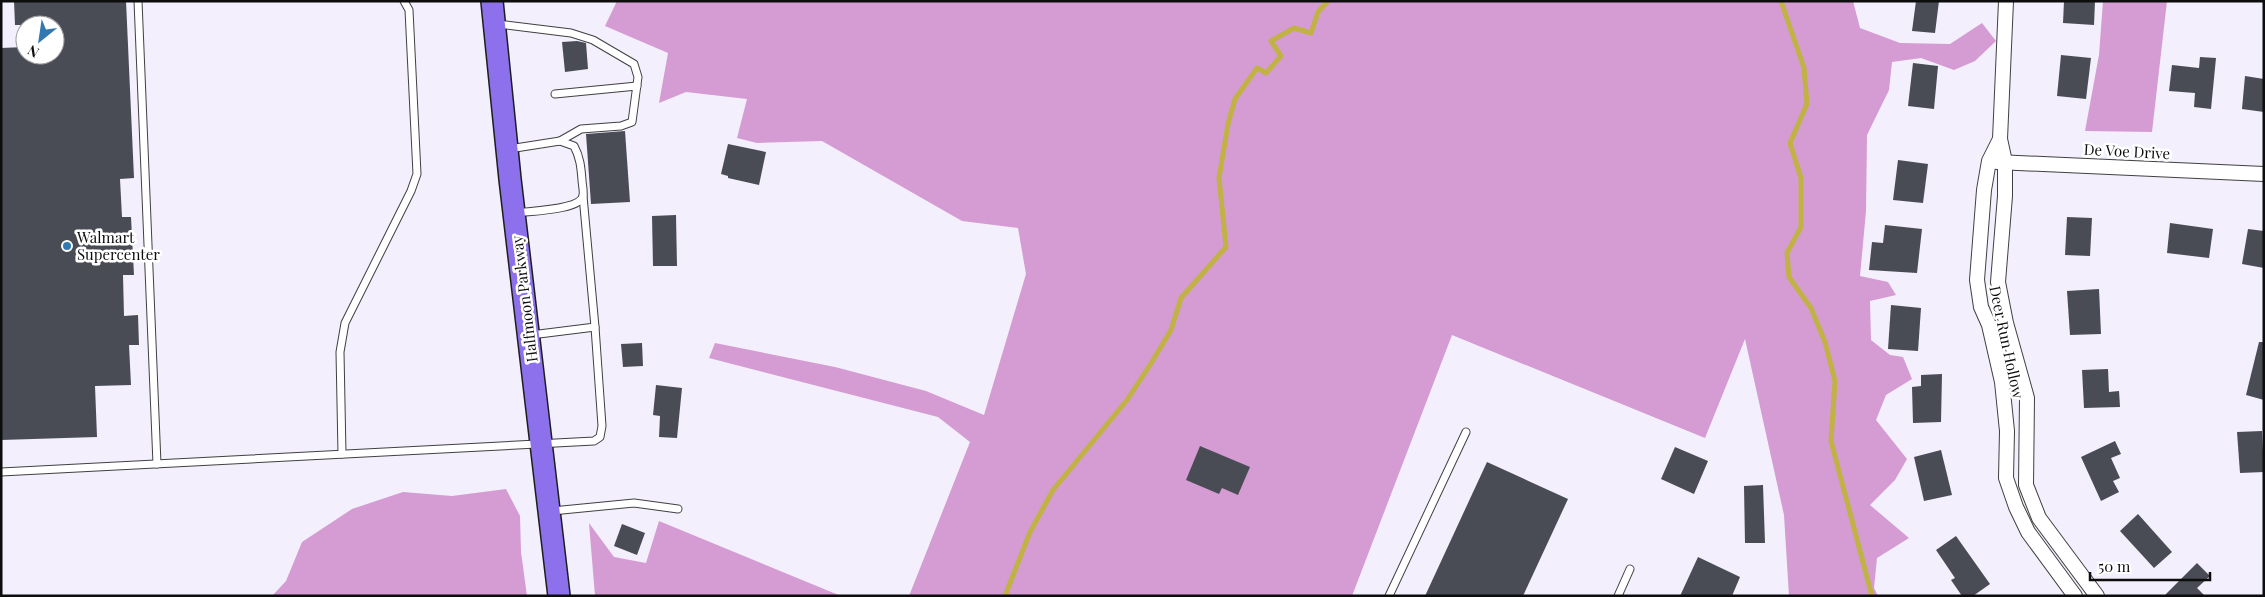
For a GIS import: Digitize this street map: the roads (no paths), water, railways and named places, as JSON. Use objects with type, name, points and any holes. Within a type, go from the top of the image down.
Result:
[{"type":"main road","name":"Halfmoon Parkway","points":[[492,1],[514,213],[558,596]]},
{"type":"street","name":"Deer Run Hollow","points":[[2006,1],[2000,139],[2005,162],[2005,196],[1998,282],[2006,323],[2027,398],[2026,485],[2039,518],[2097,596]]},
{"type":"street","name":"Deer Run Hollow","points":[[2000,139],[1989,162],[1984,190],[1977,280],[1981,307],[1989,325],[2003,392],[2007,432],[2006,478],[2016,507],[2028,532],[2075,596]]},
{"type":"street","name":"De Voe Drive","points":[[1989,162],[2264,174]]},
{"type":"street","points":[[1989,325],[2006,323]]},
{"type":"street","points":[[2016,507],[2032,498]]},
{"type":"lane","points":[[138,1],[157,464]]},
{"type":"lane","points":[[342,454],[340,352],[345,323],[411,191],[416,174],[409,10],[404,1]]},
{"type":"lane","points":[[495,24],[571,33],[593,40],[634,64],[638,78],[632,122],[622,126],[582,129],[560,141],[507,149]]},
{"type":"lane","points":[[555,94],[637,86]]},
{"type":"lane","points":[[1,472],[594,441],[601,433],[595,327],[580,156],[574,146],[560,141]]},
{"type":"lane","points":[[514,213],[574,206],[583,196]]},
{"type":"lane","points":[[528,335],[595,327]]},
{"type":"lane","points":[[1390,596],[1466,432]]},
{"type":"lane","points":[[549,512],[634,503],[678,509]]},
{"type":"lane","points":[[1618,596],[1630,569]]},
{"type":"waterway","points":[[1005,596],[1030,532],[1053,490],[1127,400],[1171,330],[1181,298],[1226,247],[1219,178],[1228,124],[1235,99],[1257,68],[1266,73],[1281,56],[1271,41],[1294,28],[1311,33],[1318,12],[1328,1]]},
{"type":"waterway","points":[[1781,1],[1804,68],[1807,104],[1790,143],[1801,178],[1801,227],[1787,253],[1789,277],[1811,308],[1825,342],[1835,381],[1831,441],[1872,596]]},
{"type":"place","name":"Walmart Supercenter","points":[[67,246]]}]
